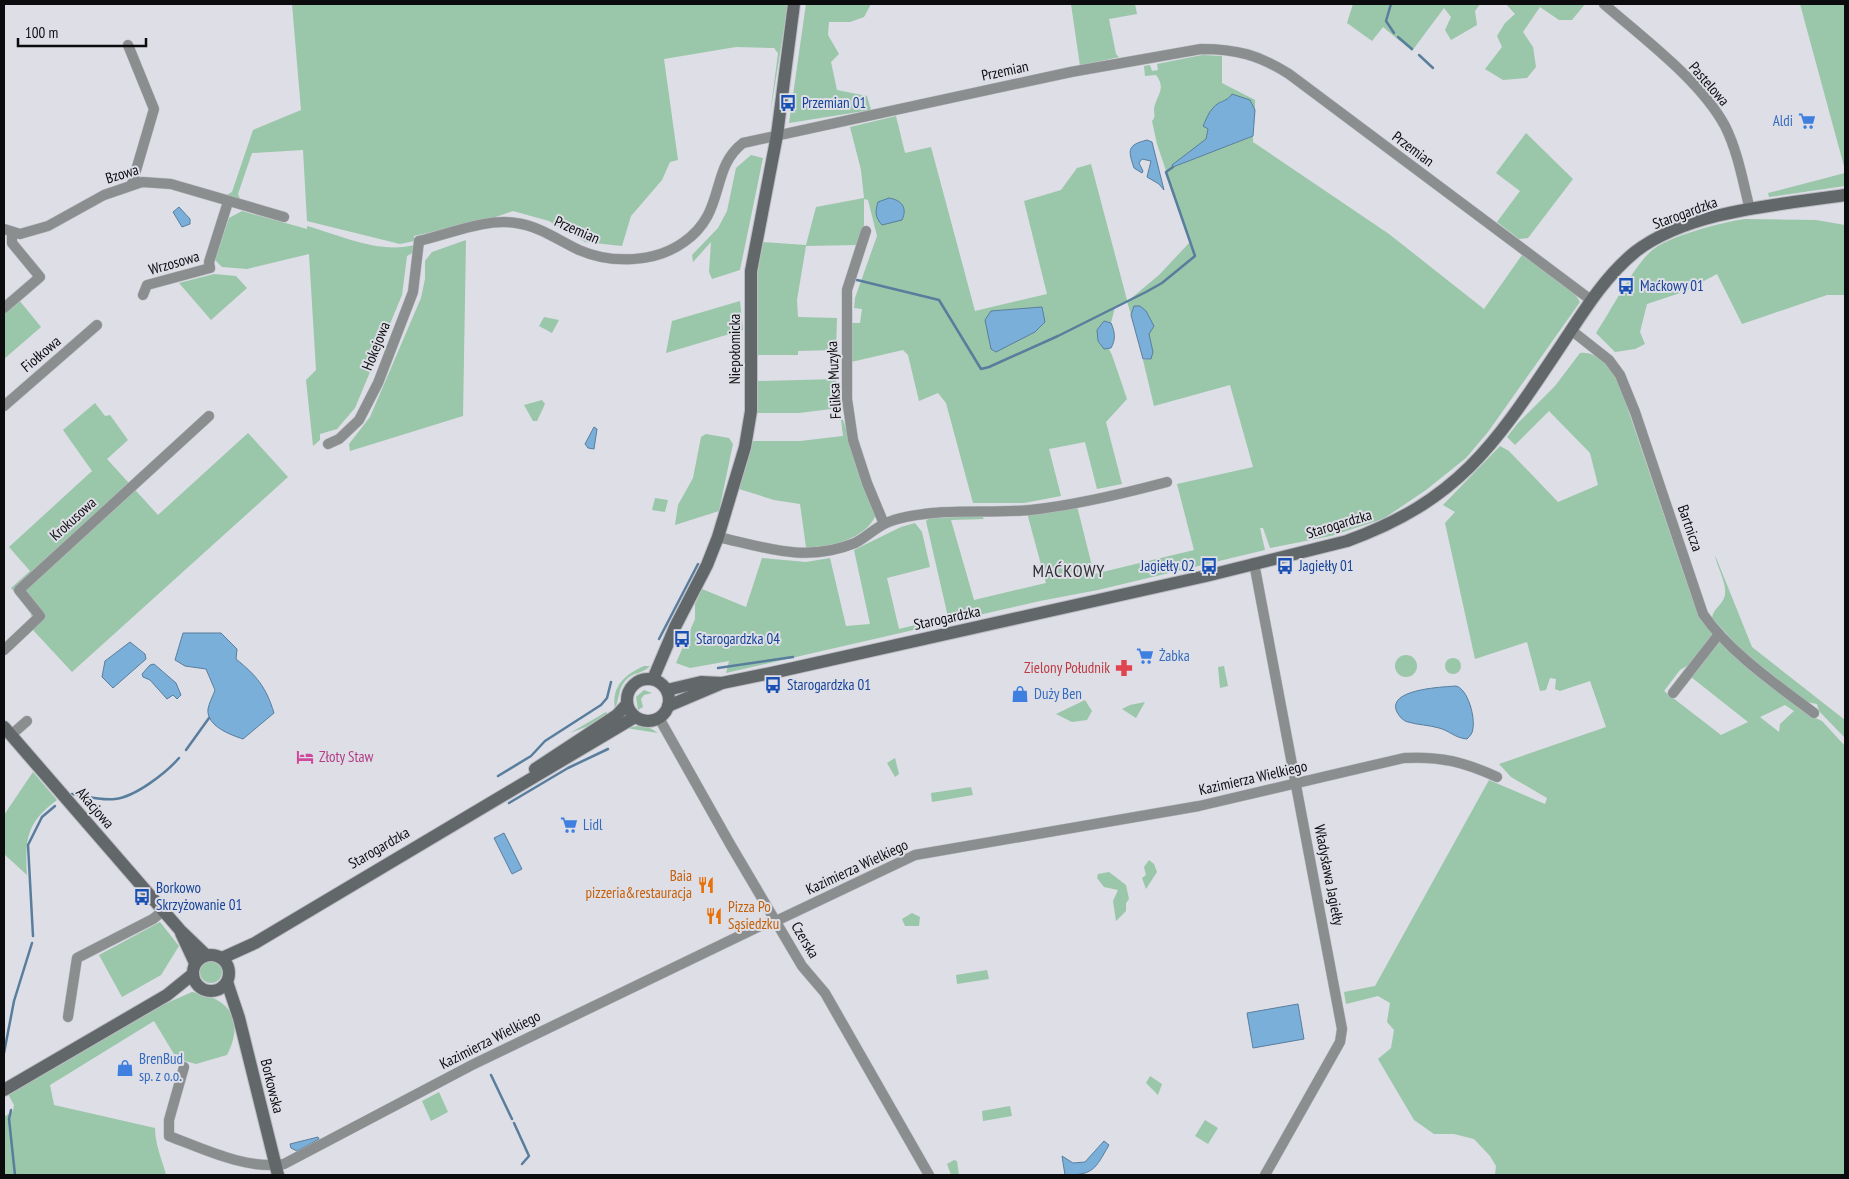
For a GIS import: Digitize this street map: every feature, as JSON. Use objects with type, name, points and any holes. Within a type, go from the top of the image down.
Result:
[{"type":"main road","name":"Niepołomicka","points":[[653,679],[675,627],[707,565],[718,537],[742,456],[751,410],[751,271],[777,135],[794,4]]},
{"type":"main road","name":"Starogardzka","points":[[668,706],[722,683],[969,630],[1348,541],[1389,525],[1435,498],[1455,482],[1498,437],[1591,300],[1636,252],[1659,238],[1709,219],[1750,210],[1845,195]]},
{"type":"main road","points":[[653,679],[667,690],[668,706],[659,718],[647,721],[635,717],[627,704],[628,690],[639,680],[653,679]]},
{"type":"main road","name":"Starogardzka","points":[[667,690],[701,682],[722,683]]},
{"type":"main road","name":"Starogardzka","points":[[521,784],[533,771],[617,715],[627,704]]},
{"type":"main road","name":"Starogardzka","points":[[225,962],[635,717]]},
{"type":"main road","name":"Akacjowa","points":[[7,731],[163,911],[206,955]]},
{"type":"main road","name":"Akacjowa","points":[[180,930],[195,974]]},
{"type":"main road","points":[[4,1090],[167,995],[195,974],[206,955],[225,962],[222,986],[207,991],[195,974]]},
{"type":"main road","name":"Borkowska","points":[[222,986],[239,1018],[277,1170]]},
{"type":"street","name":"Pastelowa","points":[[1604,4],[1633,27],[1682,75],[1719,116],[1732,142],[1750,210]]},
{"type":"street","points":[[128,45],[154,109],[132,184]]},
{"type":"street","name":"Przemian","points":[[419,241],[488,223],[515,223],[534,227],[579,250],[599,256],[631,259],[662,254],[684,242],[704,224],[710,213],[721,177],[734,150],[742,143],[1153,56],[1201,49],[1223,49],[1249,54],[1268,61],[1289,74],[1591,300]]},
{"type":"street","name":"Bzowa","points":[[8,231],[29,232],[48,226],[76,209],[132,184],[150,182],[171,184],[284,217]]},
{"type":"street","name":"Wrzosowa","points":[[143,295],[147,285],[210,268],[209,262],[228,202]]},
{"type":"street","points":[[4,308],[40,277],[12,243],[8,231]]},
{"type":"street","name":"Feliksa Muzyka","points":[[866,231],[847,290],[847,399],[853,440],[867,483],[884,524]]},
{"type":"street","name":"Hokejowa","points":[[328,444],[339,439],[359,420],[378,382],[413,292],[419,241]]},
{"type":"street","name":"Fiołkowa","points":[[4,406],[97,325]]},
{"type":"street","name":"Bartnicza","points":[[1571,330],[1608,360],[1620,375],[1635,412],[1703,614],[1719,634],[1814,713]]},
{"type":"street","name":"Krokusowa","points":[[4,650],[40,616],[19,590],[209,416]]},
{"type":"street","points":[[718,537],[784,553],[822,552],[856,542],[884,524],[901,518],[932,513],[1030,510],[1109,498],[1167,482]]},
{"type":"street","name":"Władysława Jagiełły","points":[[1254,563],[1342,1030],[1340,1042],[1265,1175]]},
{"type":"street","points":[[1673,693],[1719,634]]},
{"type":"street","name":"Czerska","points":[[659,718],[802,966],[825,993],[929,1175]]},
{"type":"street","points":[[7,731],[27,722]]},
{"type":"street","name":"Kazimierza Wielkiego","points":[[277,1170],[284,1164],[326,1144],[518,1043],[760,926],[776,921],[915,855],[1200,806],[1386,762],[1414,758],[1437,757],[1461,762],[1497,777]]},
{"type":"street","points":[[68,1017],[77,958],[152,919],[163,911]]},
{"type":"street","points":[[184,1067],[169,1120],[169,1136],[216,1153],[277,1170]]},
{"type":"green space","points":[[292,4],[788,4],[770,115],[778,53],[774,48],[736,47],[664,59],[678,160],[670,162],[662,180],[631,216],[622,246],[585,242],[549,221],[513,211],[487,220],[414,236],[414,241],[400,244],[307,221],[303,150],[252,153],[238,194],[240,199],[227,195],[232,192],[253,130],[301,110]]},
{"type":"green space","points":[[806,4],[871,4],[864,17],[850,22],[829,22],[828,35],[839,54],[831,62],[837,90],[867,96],[871,110],[789,123]]},
{"type":"green space","points":[[1071,4],[1135,4],[1137,14],[1109,19],[1116,54],[1119,57],[1080,66]]},
{"type":"green space","points":[[1353,4],[1480,4],[1475,11],[1477,25],[1451,40],[1445,30],[1451,17],[1444,8],[1412,51],[1383,27],[1372,41],[1347,23]]},
{"type":"green space","points":[[1506,4],[1585,4],[1572,20],[1559,20],[1540,7],[1523,32],[1533,47],[1536,67],[1527,78],[1503,80],[1485,69],[1502,47],[1497,36],[1505,23],[1515,14]]},
{"type":"green space","points":[[1800,4],[1845,4],[1845,170]]},
{"type":"green space","points":[[1202,55],[1222,56],[1222,83],[1255,100],[1255,110],[1250,100],[1220,102],[1208,129],[1206,139],[1173,167],[1253,136],[1253,142],[1389,234],[1484,309],[1522,255],[1573,291],[1580,302],[1488,432],[1466,458],[1426,490],[1383,519],[1331,536],[1270,548],[1263,528],[1260,528],[1265,550],[1098,590],[1040,601],[726,673],[729,661],[690,668],[676,663],[695,619],[695,604],[702,589],[746,607],[762,558],[806,562],[830,558],[846,626],[870,624],[854,550],[901,527],[915,523],[922,532],[930,567],[887,578],[899,629],[948,617],[926,521],[929,518],[982,516],[984,519],[951,520],[974,600],[1046,583],[1027,513],[1077,506],[1094,574],[1194,550],[1177,484],[1253,467],[1230,385],[1154,406],[1143,360],[1151,359],[1149,334],[1132,311],[1131,315],[1127,301],[1115,307],[1111,323],[1104,321],[1104,349],[1109,349],[1112,355],[1127,399],[1106,422],[1122,484],[1097,489],[1085,442],[1049,449],[1061,496],[1024,503],[973,503],[946,403],[938,393],[919,401],[908,355],[903,350],[851,362],[852,323],[860,323],[862,309],[854,308],[855,298],[877,236],[868,200],[864,199],[864,225],[857,245],[806,246],[797,300],[798,317],[837,318],[836,350],[798,351],[798,355],[758,355],[758,271],[762,242],[806,245],[816,207],[864,198],[861,170],[850,127],[896,116],[905,153],[931,147],[975,311],[1047,294],[1024,201],[1061,190],[1077,168],[1091,164],[1127,300],[1129,300],[1159,275],[1190,242],[1157,144],[1152,121],[1161,84],[1156,75],[1145,76],[1144,66],[1150,65],[1152,71],[1158,70],[1157,64]]},
{"type":"green space","points":[[1526,133],[1573,179],[1528,238],[1519,239],[1497,222],[1520,191],[1496,173]]},
{"type":"green space","points":[[751,155],[763,158],[740,270],[712,279],[709,272],[711,242],[693,262],[692,255],[718,228],[727,211],[736,168]]},
{"type":"green space","points":[[1845,173],[1845,186],[1769,197],[1768,193]]},
{"type":"green space","points":[[242,211],[307,229],[307,226],[374,246],[401,247],[415,245],[414,252],[407,256],[402,295],[355,408],[337,429],[320,434],[320,440],[313,446],[306,380],[316,370],[309,254],[247,269],[222,267],[215,260],[229,218]]},
{"type":"green space","points":[[1745,219],[1816,220],[1845,225],[1845,295],[1827,295],[1742,324],[1717,274],[1683,292],[1647,304],[1640,332],[1645,344],[1635,349],[1615,352],[1596,333],[1629,280],[1650,252],[1658,246],[1682,235],[1723,223]]},
{"type":"green space","points":[[466,240],[463,416],[350,451],[349,444],[370,417],[421,298],[425,279],[425,261],[432,252]]},
{"type":"green space","points":[[214,274],[236,276],[247,288],[211,320],[179,283]]},
{"type":"green space","points":[[19,300],[41,327],[4,359],[4,313]]},
{"type":"green space","points":[[740,301],[743,330],[666,353],[672,321]]},
{"type":"green space","points":[[544,317],[559,320],[552,333],[539,326]]},
{"type":"green space","points":[[1580,353],[1587,353],[1599,358],[1613,374],[1620,386],[1691,595],[1698,612],[1714,635],[1697,660],[1680,670],[1664,691],[1721,735],[1748,722],[1691,677],[1720,640],[1807,714],[1822,721],[1845,746],[1845,1175],[1495,1175],[1496,1166],[1490,1156],[1474,1139],[1454,1134],[1434,1134],[1414,1120],[1378,1059],[1391,1048],[1394,1030],[1387,1022],[1390,1003],[1378,996],[1346,1004],[1344,992],[1375,986],[1489,780],[1545,804],[1547,798],[1511,777],[1499,764],[1606,727],[1590,681],[1560,691],[1555,689],[1556,679],[1550,678],[1546,690],[1540,691],[1527,642],[1475,659],[1445,523],[1455,512],[1443,505],[1500,446],[1509,451],[1558,502],[1598,485],[1590,453],[1549,411],[1515,445],[1507,437],[1518,423],[1555,386]],"holes":[[[1785,705],[1794,711],[1780,724],[1779,732],[1760,717]]]},
{"type":"green space","points":[[836,379],[839,408],[799,413],[756,413],[758,381]]},
{"type":"green space","points":[[542,400],[545,404],[537,421],[533,421],[524,405]]},
{"type":"green space","points":[[95,403],[105,416],[110,415],[128,440],[107,459],[158,515],[248,433],[288,477],[72,672],[33,630],[31,614],[11,588],[30,571],[9,547],[92,471],[63,430]]},
{"type":"green space","points":[[841,419],[843,420],[876,515],[864,530],[855,536],[836,544],[806,547],[800,504],[774,500],[739,489],[750,441],[800,441],[843,436]]},
{"type":"green space","points":[[706,434],[729,438],[733,444],[719,511],[675,525],[678,505],[693,478],[701,437]]},
{"type":"green space","points":[[655,498],[668,500],[665,512],[652,510]]},
{"type":"green space","points":[[1715,555],[1752,647],[1845,720],[1845,738],[1819,711],[1817,704],[1806,702],[1748,657],[1712,618],[1714,612],[1723,601],[1725,593],[1724,583]]},
{"type":"green space","points":[[1406,655],[1414,658],[1417,666],[1414,674],[1406,677],[1398,674],[1395,666],[1398,658]]},
{"type":"green space","points":[[1453,658],[1459,660],[1461,666],[1459,672],[1453,674],[1447,672],[1445,666],[1447,660]]},
{"type":"green space","points":[[644,666],[650,666],[625,681],[615,708],[615,693],[621,682],[631,673]]},
{"type":"green space","points":[[1224,666],[1228,686],[1220,688],[1218,667]]},
{"type":"green space","points":[[644,690],[652,693],[644,695],[641,699],[643,707],[638,710],[636,697]]},
{"type":"green space","points":[[1085,700],[1092,711],[1087,720],[1072,722],[1056,714]]},
{"type":"green space","points":[[1145,702],[1136,718],[1122,709],[1130,705]]},
{"type":"green space","points":[[606,712],[608,715],[599,722],[570,733]]},
{"type":"green space","points":[[638,726],[650,728],[658,733],[626,728]]},
{"type":"green space","points":[[895,758],[899,774],[895,777],[887,763]]},
{"type":"green space","points":[[33,772],[57,800],[33,824],[27,842],[27,875],[4,854],[4,815]]},
{"type":"green space","points":[[971,787],[973,795],[932,802],[931,793]]},
{"type":"green space","points":[[1149,860],[1154,864],[1157,872],[1146,889],[1142,878],[1146,875],[1144,867]]},
{"type":"green space","points":[[1109,872],[1126,885],[1129,899],[1126,903],[1126,911],[1116,921],[1113,901],[1118,890],[1104,887],[1097,878],[1098,874]]},
{"type":"green space","points":[[912,913],[920,917],[919,926],[905,926],[902,919]]},
{"type":"green space","points":[[160,922],[179,946],[161,975],[122,997],[99,955]]},
{"type":"green space","points":[[207,961],[215,961],[222,968],[222,976],[215,983],[207,983],[200,976],[200,968]]},
{"type":"green space","points":[[987,970],[989,979],[957,984],[956,975]]},
{"type":"green space","points":[[192,992],[216,999],[225,1005],[230,1013],[234,1021],[234,1031],[227,1055],[196,1064],[177,1059],[154,1021],[50,1085],[54,1105],[155,1128],[157,1146],[166,1175],[4,1175],[4,1117],[13,1111],[14,1105],[8,1094],[151,1010]]},
{"type":"green space","points":[[1150,1076],[1162,1084],[1158,1095],[1146,1083]]},
{"type":"green space","points":[[439,1092],[448,1112],[431,1121],[422,1101]]},
{"type":"green space","points":[[1010,1106],[1012,1116],[983,1121],[982,1111]]},
{"type":"green space","points":[[1205,1120],[1218,1128],[1208,1144],[1195,1136]]},
{"type":"green space","points":[[954,1160],[957,1161],[959,1175],[951,1175],[947,1164]]},
{"type":"water","points":[[1232,94],[1250,100],[1255,110],[1253,136],[1173,167],[1172,165],[1206,139],[1208,129],[1203,126],[1208,114],[1215,105]]},
{"type":"water","points":[[1147,140],[1152,142],[1164,190],[1159,184],[1147,177],[1151,161],[1142,159],[1139,163],[1143,171],[1142,173],[1134,168],[1130,153],[1131,149],[1136,144]]},
{"type":"water","points":[[889,198],[900,202],[904,208],[904,215],[902,220],[882,225],[876,212],[878,202]]},
{"type":"water","points":[[179,207],[190,219],[190,224],[182,227],[173,212]]},
{"type":"water","points":[[1134,306],[1140,306],[1146,311],[1154,326],[1149,334],[1153,352],[1151,359],[1143,359],[1131,315]]},
{"type":"water","points":[[1042,307],[1045,322],[1035,332],[996,352],[991,349],[985,320],[991,311]]},
{"type":"water","points":[[1104,321],[1111,323],[1114,342],[1111,348],[1104,349],[1098,341],[1097,330]]},
{"type":"water","points":[[594,427],[597,429],[594,449],[588,448],[585,444]]},
{"type":"water","points":[[183,633],[221,633],[237,649],[236,659],[250,671],[268,696],[274,713],[243,739],[220,729],[208,715],[209,704],[215,690],[206,669],[185,666],[175,660]]},
{"type":"water","points":[[130,642],[145,654],[146,659],[113,688],[102,677],[105,661]]},
{"type":"water","points":[[154,664],[176,683],[181,695],[177,699],[173,695],[167,699],[150,680],[143,677],[142,674],[150,665]]},
{"type":"water","points":[[1456,686],[1464,692],[1472,711],[1473,730],[1467,739],[1439,728],[1406,721],[1397,712],[1396,704],[1400,698],[1407,694]]},
{"type":"water","points":[[504,833],[522,869],[512,874],[494,838]]},
{"type":"water","points":[[1298,1004],[1304,1039],[1253,1048],[1247,1013]]},
{"type":"water","points":[[318,1137],[319,1139],[297,1151],[291,1148],[290,1144]]},
{"type":"water","points":[[1104,1141],[1109,1145],[1093,1169],[1082,1174],[1065,1175],[1062,1156],[1073,1163],[1085,1162]]},
{"type":"waterway","points":[[1391,4],[1386,21],[1394,33]]},
{"type":"waterway","points":[[1398,37],[1412,49]]},
{"type":"waterway","points":[[1419,55],[1433,68]]},
{"type":"waterway","points":[[857,280],[939,300],[981,369],[989,367],[1058,336],[1146,292],[1162,283],[1195,256],[1166,172],[1173,167]]},
{"type":"waterway","points":[[659,639],[698,564]]},
{"type":"waterway","points":[[718,668],[793,657]]},
{"type":"waterway","points":[[498,776],[531,756],[545,741],[601,705],[607,698],[611,682]]},
{"type":"waterway","points":[[186,750],[209,718]]},
{"type":"waterway","points":[[509,803],[568,768],[608,749]]},
{"type":"waterway","points":[[72,794],[105,799],[115,799],[132,794],[150,783],[179,758]]},
{"type":"waterway","points":[[33,936],[28,845],[42,817],[55,806]]},
{"type":"waterway","points":[[4,1053],[14,1001],[32,943]]},
{"type":"waterway","points":[[491,1075],[512,1119]]},
{"type":"waterway","points":[[11,1110],[9,1119],[15,1175]]},
{"type":"waterway","points":[[514,1123],[529,1156],[522,1164]]},
{"type":"place","name":"Przemian 01","points":[[788,103]]},
{"type":"place","name":"Aldi","points":[[1807,121]]},
{"type":"place","name":"Maćkowy 01","points":[[1626,286]]},
{"type":"place","name":"Jagiełły 02","points":[[1209,566]]},
{"type":"place","name":"Jagiełły 01","points":[[1285,566]]},
{"type":"place","name":"Starogardzka 04","points":[[682,639]]},
{"type":"place","name":"Żabka","points":[[1145,656]]},
{"type":"place","name":"Zielony Południk","points":[[1124,668]]},
{"type":"place","name":"Starogardzka 01","points":[[773,685]]},
{"type":"place","name":"Duży Ben","points":[[1020,694]]},
{"type":"place","name":"Złoty Staw","points":[[305,757]]},
{"type":"place","name":"Lidl","points":[[569,825]]},
{"type":"place","name":"Baia pizzeria&restauracja","points":[[706,885]]},
{"type":"place","name":"Borkowo Skrzyżowanie 01","points":[[142,897]]},
{"type":"place","name":"Pizza Po Sąsiedzku","points":[[714,916]]},
{"type":"place","name":"BrenBud sp. z o.o.","points":[[125,1068]]},
{"type":"district","name":"MAĆKOWY","points":[[1069,571]]}]
